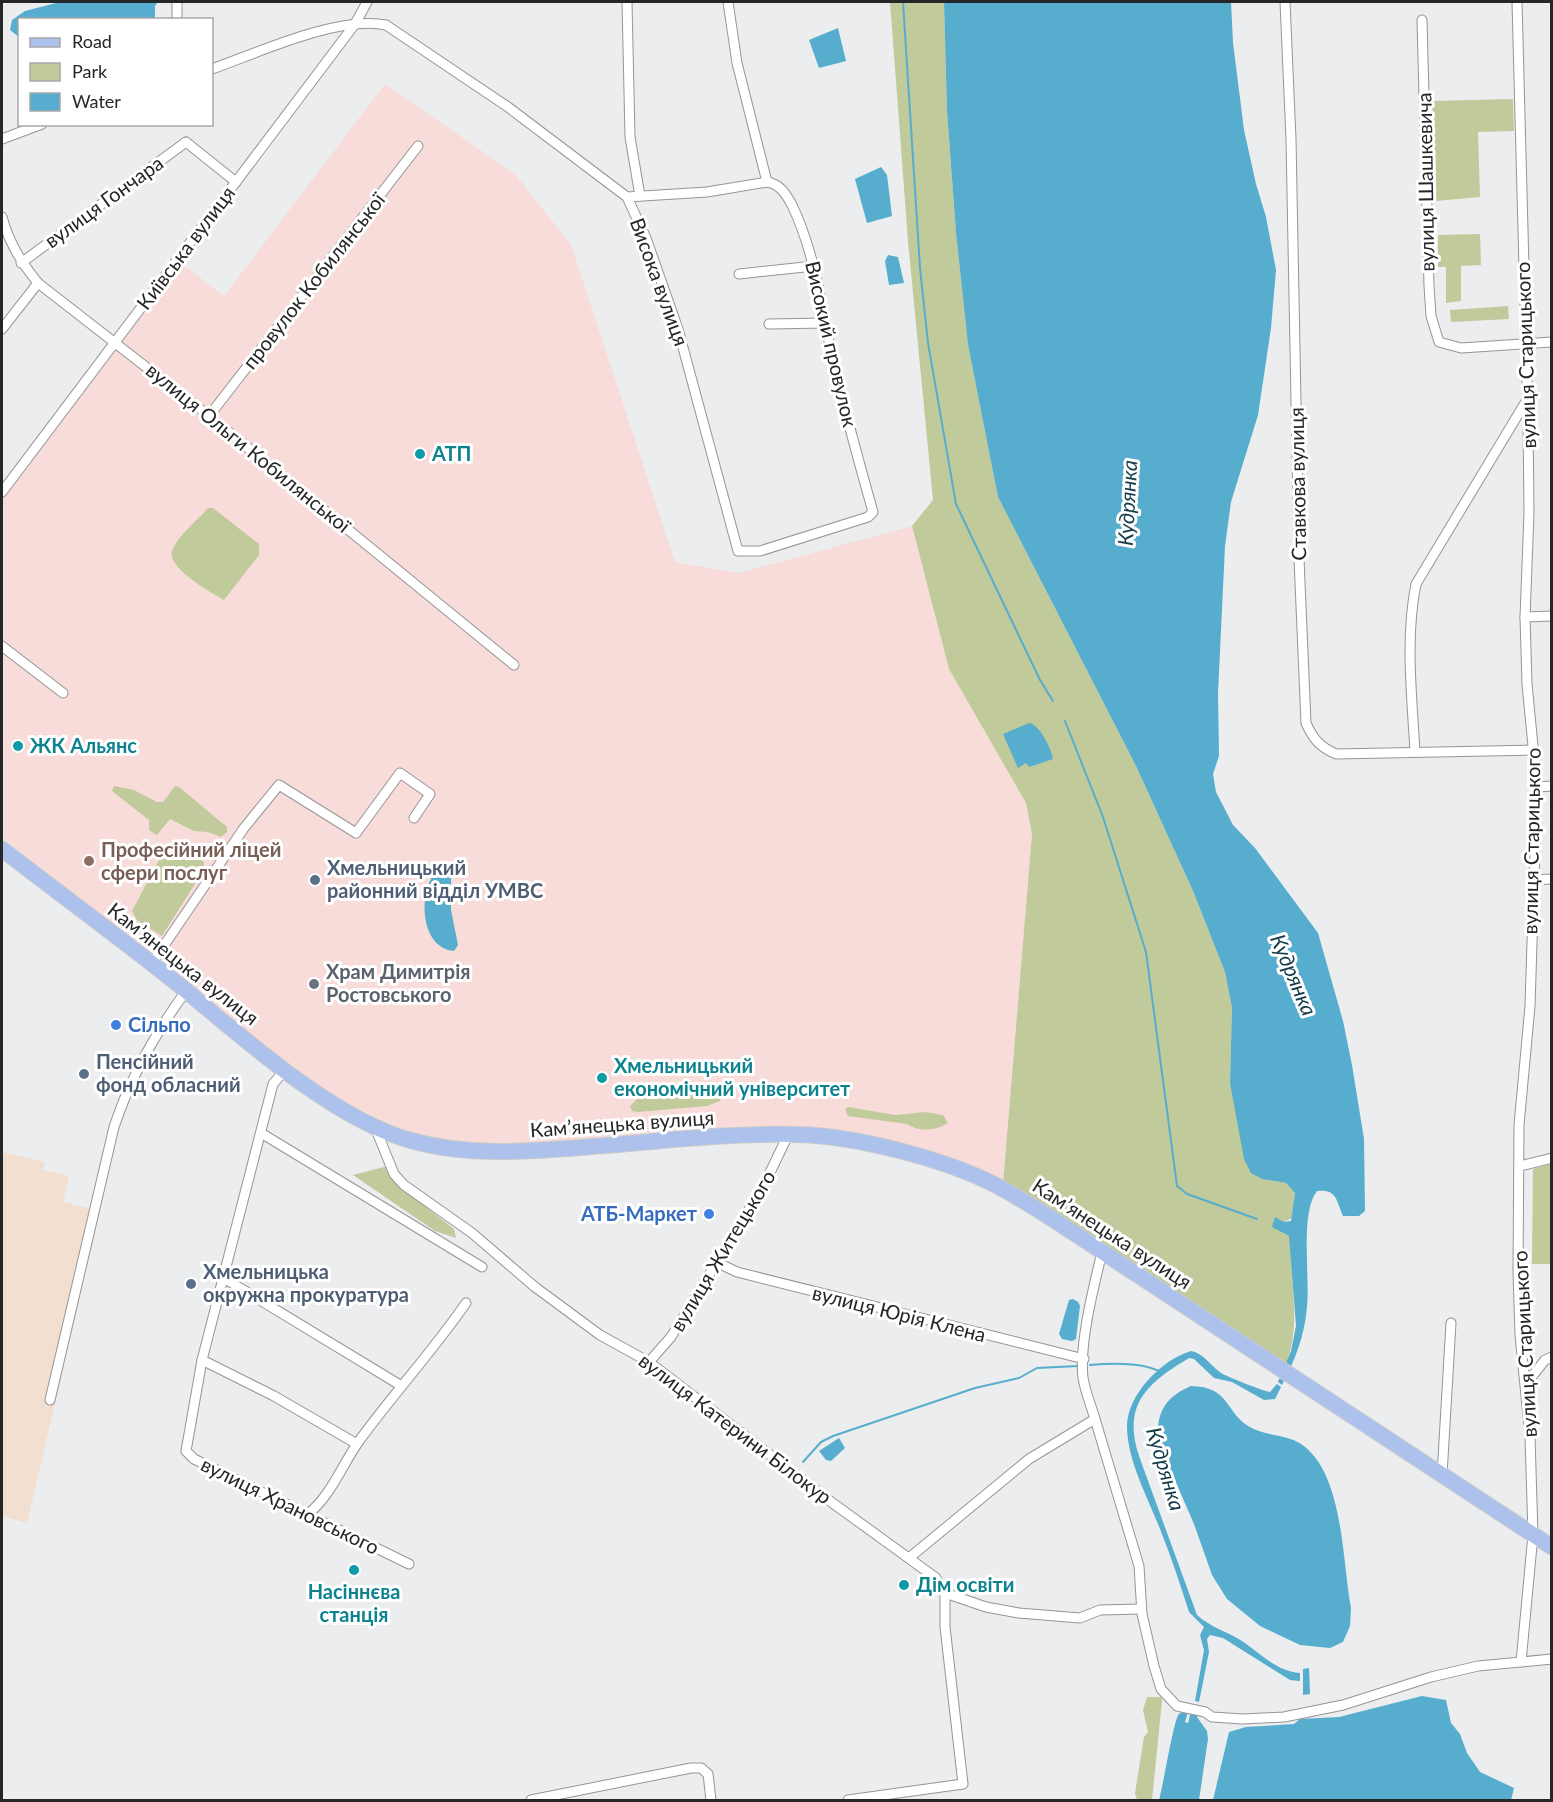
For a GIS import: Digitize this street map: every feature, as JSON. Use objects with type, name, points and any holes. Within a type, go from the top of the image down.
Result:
[{"type":"main road","name":"Камʼянецька вулиця","points":[[2,849],[152,963],[285,1070],[375,1127],[407,1139],[466,1151],[530,1151],[788,1135],[842,1139],[882,1146],[1001,1187],[1551,1547]]},
{"type":"street","points":[[177,2],[177,18]]},
{"type":"street","name":"Київська вулиця","points":[[2,492],[355,24],[367,2]]},
{"type":"street","points":[[627,2],[630,137],[640,196]]},
{"type":"street","points":[[627,197],[707,192],[767,182],[737,63],[728,2]]},
{"type":"street","name":"Ставкова вулиця","points":[[1285,2],[1292,139],[1299,571],[1306,723],[1313,738],[1324,748],[1336,754],[1535,750]]},
{"type":"street","name":"вулиця Старицького","points":[[1517,2],[1528,398],[1529,513],[1525,617],[1527,684],[1537,787],[1530,1006],[1519,1125],[1518,1283],[1520,1335],[1526,1384],[1533,1535],[1521,1662]]},
{"type":"street","name":"вулиця Шашкевича","points":[[1422,20],[1431,316],[1440,342],[1461,348],[1526,343]]},
{"type":"street","name":"Висока вулиця","points":[[213,69],[333,28],[355,24],[386,25],[508,107],[627,197],[646,238],[678,329],[737,544]]},
{"type":"street","points":[[2,139],[37,126]]},
{"type":"street","name":"вулиця Гончара","points":[[21,263],[186,141],[236,182]]},
{"type":"street","name":"провулок Кобилянської","points":[[208,416],[321,275],[418,146]]},
{"type":"street","name":"Високий провулок","points":[[737,544],[738,551],[760,551],[868,517],[873,512],[814,266],[792,205],[776,183],[767,182]]},
{"type":"street","name":"вулиця Ольги Кобилянської","points":[[2,217],[4,239],[38,283],[116,342],[514,665]]},
{"type":"street","points":[[740,274],[814,266]]},
{"type":"street","points":[[2,329],[38,283]]},
{"type":"street","points":[[769,324],[826,323]]},
{"type":"street","points":[[1526,343],[1551,342]]},
{"type":"street","points":[[1415,752],[1411,659],[1412,605],[1416,584],[1528,398]]},
{"type":"street","points":[[1515,418],[1521,416],[1528,419]]},
{"type":"street","points":[[1525,617],[1551,616]]},
{"type":"street","points":[[2,646],[63,693]]},
{"type":"street","points":[[152,963],[275,787],[279,785],[290,789],[356,833],[400,773],[430,794],[414,818]]},
{"type":"street","points":[[1537,787],[1551,786]]},
{"type":"street","points":[[1533,880],[1551,879]]},
{"type":"street","points":[[50,1400],[104,1167],[122,1103],[157,1034],[186,991]]},
{"type":"street","points":[[285,1070],[273,1084],[202,1360],[274,1396],[357,1444]]},
{"type":"street","name":"вулиця Катерини Білокур","points":[[375,1127],[394,1173],[409,1189],[472,1233],[535,1287],[600,1335],[649,1362],[834,1504],[936,1578],[945,1593]]},
{"type":"street","points":[[261,1134],[482,1267]]},
{"type":"street","name":"вулиця Житецького","points":[[649,1362],[671,1338],[765,1183],[788,1135]]},
{"type":"street","points":[[1520,1166],[1551,1158]]},
{"type":"street","points":[[1102,1252],[1092,1292],[1083,1359],[1083,1377],[1139,1566],[1141,1609],[1165,1697],[1182,1707],[1205,1712],[1212,1717],[1243,1719],[1284,1717],[1342,1706],[1478,1666],[1551,1659]]},
{"type":"street","name":"вулиця Юрія Клена","points":[[716,1262],[737,1272],[1083,1359]]},
{"type":"street","points":[[222,1277],[400,1385]]},
{"type":"street","points":[[307,1515],[319,1506],[357,1444],[400,1385],[437,1346],[466,1303]]},
{"type":"street","points":[[1442,1475],[1451,1323]]},
{"type":"street","points":[[1526,1384],[1545,1360],[1551,1357]]},
{"type":"street","name":"вулиця Храновського","points":[[202,1360],[186,1438],[186,1451],[194,1459],[409,1564]]},
{"type":"street","points":[[909,1558],[1029,1459],[1095,1419]]},
{"type":"street","points":[[848,1800],[963,1784],[945,1627],[945,1593],[1001,1611],[1080,1618],[1100,1610],[1141,1609]]},
{"type":"street","points":[[531,1800],[691,1768],[701,1768],[708,1774],[711,1800]]},
{"type":"shaded area","points":[[385,84],[515,174],[571,245],[675,562],[739,573],[912,526],[949,669],[1026,803],[1032,834],[1003,1184],[842,1135],[466,1147],[408,1135],[377,1123],[287,1066],[2,837],[2,497],[182,264],[224,296]]},
{"type":"shaded area","points":[[2,1152],[45,1162],[43,1170],[69,1176],[63,1202],[100,1211],[27,1523],[2,1516]]},
{"type":"green space","points":[[890,2],[944,2],[947,111],[956,233],[968,345],[998,497],[1136,766],[1193,891],[1225,972],[1232,1008],[1230,1083],[1262,1179],[1286,1183],[1295,1193],[1292,1218],[1284,1222],[1281,1232],[1289,1236],[1291,1245],[1294,1306],[1293,1336],[1285,1367],[1003,1184],[1032,834],[1026,803],[949,669],[912,526],[933,500],[908,241]]},
{"type":"green space","points":[[1513,99],[1514,131],[1478,132],[1480,197],[1436,201],[1432,101]]},
{"type":"green space","points":[[1480,234],[1481,265],[1461,266],[1461,301],[1446,303],[1446,267],[1438,267],[1438,235]]},
{"type":"green space","points":[[1508,306],[1509,319],[1451,322],[1450,310]]},
{"type":"green space","points":[[208,508],[213,508],[259,544],[259,555],[224,600],[182,572],[172,557],[172,551],[179,539]]},
{"type":"green space","points":[[114,786],[134,790],[157,802],[163,802],[175,786],[179,787],[227,827],[227,832],[221,837],[208,832],[194,831],[170,819],[157,835],[149,830],[149,820],[112,791]]},
{"type":"green space","points":[[167,845],[201,858],[204,863],[203,871],[162,936],[137,920],[132,911]]},
{"type":"green space","points":[[717,1088],[722,1091],[720,1101],[707,1106],[638,1112],[632,1111],[630,1106],[637,1099]]},
{"type":"green space","points":[[848,1107],[895,1115],[926,1112],[943,1115],[948,1123],[938,1128],[922,1129],[907,1124],[848,1116],[845,1109]]},
{"type":"green space","points":[[1551,1164],[1551,1264],[1532,1264],[1533,1169]]},
{"type":"green space","points":[[388,1166],[427,1204],[428,1209],[454,1229],[456,1238],[435,1231],[353,1175]]},
{"type":"green space","points":[[1147,1697],[1161,1697],[1162,1701],[1152,1800],[1137,1800],[1135,1793],[1144,1737],[1148,1732],[1143,1710]]},
{"type":"water","points":[[60,2],[158,2],[155,6],[155,18],[18,18],[18,36],[10,30],[12,20],[25,11]]},
{"type":"water","name":"Кудрянка","points":[[944,2],[1231,2],[1233,43],[1244,130],[1266,217],[1276,270],[1271,328],[1258,415],[1231,502],[1225,546],[1218,693],[1219,756],[1213,774],[1216,792],[1233,825],[1255,848],[1318,933],[1343,1021],[1364,1139],[1365,1211],[1359,1216],[1343,1216],[1335,1197],[1324,1191],[1317,1191],[1312,1201],[1307,1229],[1306,1317],[1299,1347],[1282,1385],[1278,1382],[1291,1351],[1296,1326],[1289,1236],[1272,1227],[1275,1217],[1284,1222],[1291,1221],[1295,1193],[1286,1183],[1262,1179],[1251,1173],[1244,1159],[1230,1083],[1232,1008],[1225,972],[1193,891],[1136,766],[998,497],[968,345],[956,233],[947,111]]},
{"type":"water","points":[[838,28],[846,61],[819,68],[809,40]]},
{"type":"water","points":[[881,167],[887,175],[892,216],[867,223],[855,179]]},
{"type":"water","points":[[888,255],[898,257],[904,283],[889,285],[885,261]]},
{"type":"water","points":[[1029,723],[1041,732],[1053,759],[1029,767],[1026,763],[1018,768],[1003,734]]},
{"type":"water","points":[[443,865],[451,877],[451,910],[458,945],[454,951],[442,947],[433,939],[427,927],[425,913],[425,898],[429,885],[434,873]]},
{"type":"water","points":[[1073,1299],[1080,1306],[1076,1339],[1072,1341],[1062,1339],[1059,1334],[1069,1300]]},
{"type":"water","points":[[1191,1351],[1203,1357],[1221,1373],[1237,1380],[1270,1392],[1277,1384],[1281,1387],[1275,1399],[1264,1400],[1232,1382],[1214,1378],[1194,1359],[1189,1358],[1161,1377],[1142,1397],[1136,1409],[1134,1423],[1139,1456],[1197,1615],[1242,1641],[1283,1669],[1300,1673],[1300,1681],[1290,1680],[1223,1638],[1210,1635],[1207,1639],[1209,1652],[1199,1702],[1195,1701],[1204,1650],[1200,1635],[1204,1627],[1189,1612],[1168,1549],[1139,1480],[1128,1441],[1127,1428],[1132,1404],[1147,1381],[1168,1362]]},
{"type":"water","points":[[1191,1386],[1213,1390],[1248,1426],[1301,1444],[1315,1457],[1326,1475],[1339,1519],[1351,1608],[1350,1626],[1343,1642],[1330,1648],[1300,1645],[1260,1626],[1227,1599],[1212,1575],[1194,1524],[1158,1441],[1159,1422],[1164,1407],[1175,1395]]},
{"type":"water","points":[[839,1438],[845,1448],[831,1461],[826,1460],[819,1451]]},
{"type":"water","points":[[1309,1668],[1310,1694],[1303,1695],[1303,1669]]},
{"type":"water","points":[[1422,1696],[1446,1700],[1451,1723],[1460,1734],[1467,1753],[1480,1772],[1514,1788],[1511,1800],[1213,1800],[1229,1732],[1246,1727],[1294,1724],[1300,1719],[1339,1717]]},
{"type":"water","points":[[1191,1711],[1197,1712],[1197,1717],[1207,1731],[1208,1739],[1199,1800],[1159,1800],[1177,1718],[1180,1713],[1188,1712],[1185,1722],[1188,1723]]},
{"type":"waterway","points":[[903,2],[920,268],[928,343],[956,504],[1040,680],[1053,701]]},
{"type":"waterway","points":[[1065,721],[1103,817],[1146,952],[1177,1186],[1187,1194],[1257,1219]]},
{"type":"waterway","points":[[1090,1365],[1134,1365],[1159,1371]]},
{"type":"waterway","points":[[803,1462],[821,1442],[833,1436],[975,1388],[1019,1378],[1037,1368],[1078,1366]]},
{"type":"place","name":"АТП","points":[[420,454]]},
{"type":"place","name":"ЖК Альянс","points":[[18,746]]},
{"type":"place","name":"Професійний ліцей сфери послуг","points":[[89,861]]},
{"type":"place","name":"Хмельницький районний відділ УМВС","points":[[315,880]]},
{"type":"place","name":"Храм Димитрія Ростовського","points":[[314,984]]},
{"type":"place","name":"Сільпо","points":[[116,1025]]},
{"type":"place","name":"Пенсійний фонд обласний","points":[[84,1074]]},
{"type":"place","name":"Хмельницький економічний університет","points":[[602,1078]]},
{"type":"place","name":"АТБ-Маркет","points":[[709,1214]]},
{"type":"place","name":"Хмельницька окружна прокуратура","points":[[191,1284]]},
{"type":"place","name":"Насіннєва станція","points":[[354,1570]]},
{"type":"place","name":"Дім освіти","points":[[904,1585]]}]
